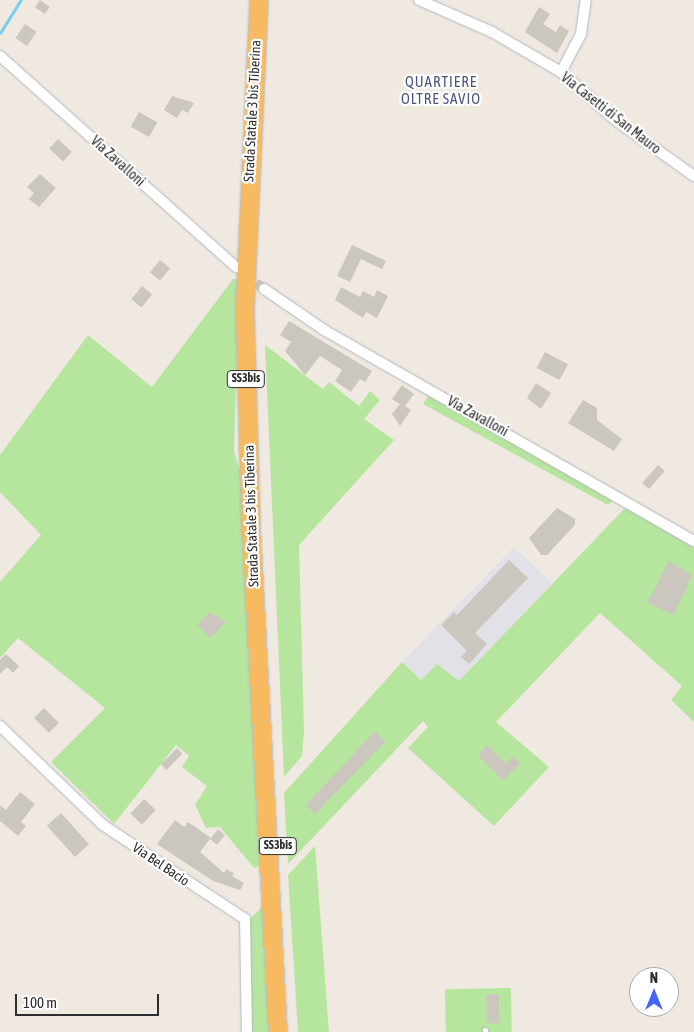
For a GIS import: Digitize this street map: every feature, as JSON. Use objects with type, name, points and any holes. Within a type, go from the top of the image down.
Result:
[{"type":"highway","name":"Strada Statale 3 bis Tiberina","points":[[258,0],[245,312],[277,936],[278,1032]]},
{"type":"highway","name":"Strada Statale 3 bis Tiberina","points":[[268,757],[256,314],[270,0]]},
{"type":"highway","name":"Strada Statale 3 bis Tiberina","points":[[277,936],[289,1032]]},
{"type":"street","name":"Via Casetti di San Mauro","points":[[419,0],[492,32],[562,72],[618,122],[694,176]]},
{"type":"street","points":[[562,72],[582,34],[586,0]]},
{"type":"street","name":"Via Zavalloni","points":[[0,56],[236,267]]},
{"type":"street","name":"Via Zavalloni","points":[[264,289],[324,330],[694,541]]},
{"type":"street","name":"Via Bel Bacio","points":[[0,726],[103,825],[245,919],[247,1032]]},
{"type":"shaded area","points":[[514,547],[552,583],[459,682],[422,680],[402,662]]},
{"type":"green space","points":[[233,279],[239,279],[234,452],[244,483],[262,865],[254,868],[220,827],[206,828],[195,805],[207,786],[182,767],[189,756],[176,745],[114,824],[51,762],[105,708],[18,638],[0,658],[0,582],[41,535],[0,492],[0,455],[88,335],[152,387]]},
{"type":"green space","points":[[265,345],[323,389],[329,382],[359,406],[370,391],[380,400],[364,419],[394,440],[299,545],[304,731],[302,756],[284,777]]},
{"type":"green space","points":[[430,394],[614,499],[608,505],[423,404]]},
{"type":"green space","points":[[626,507],[694,548],[694,722],[671,700],[682,686],[600,613],[496,722],[549,767],[494,826],[408,748],[428,727],[423,721],[288,864],[284,793],[402,662],[421,680],[437,664],[459,681]]},
{"type":"green space","points":[[315,846],[329,1032],[298,1032],[288,875]]},
{"type":"green space","points":[[263,906],[272,1032],[252,1032],[249,920]]},
{"type":"green space","points":[[511,988],[512,1032],[446,1032],[445,989]]},
{"type":"building","points":[[40,0],[50,7],[45,14],[35,7]]},
{"type":"building","points":[[539,7],[550,14],[543,24],[556,32],[560,25],[569,31],[557,53],[525,32]]},
{"type":"building","points":[[25,24],[37,32],[27,46],[15,38]]},
{"type":"building","points":[[172,96],[194,103],[188,113],[182,110],[177,118],[164,110]]},
{"type":"building","points":[[139,112],[157,122],[149,137],[131,127]]},
{"type":"building","points":[[58,139],[72,152],[63,161],[49,149]]},
{"type":"building","points":[[40,174],[56,188],[39,207],[29,199],[34,193],[27,187]]},
{"type":"building","points":[[352,245],[386,261],[382,269],[361,259],[350,282],[337,276]]},
{"type":"building","points":[[160,260],[170,268],[160,281],[150,272]]},
{"type":"building","points":[[142,286],[152,294],[141,307],[131,299]]},
{"type":"building","points":[[341,287],[360,297],[363,291],[374,297],[377,290],[388,296],[377,318],[366,312],[363,318],[335,300]]},
{"type":"building","points":[[289,321],[372,371],[365,382],[360,379],[351,392],[335,381],[342,370],[320,356],[305,375],[285,351],[291,342],[280,335]]},
{"type":"building","points":[[545,352],[568,364],[560,380],[537,368]]},
{"type":"building","points":[[536,383],[551,393],[541,409],[527,398]]},
{"type":"building","points":[[402,385],[414,394],[405,406],[411,410],[400,426],[392,414],[400,404],[392,399]]},
{"type":"building","points":[[583,400],[597,408],[597,420],[622,439],[614,451],[568,423]]},
{"type":"building","points":[[658,465],[665,471],[649,489],[642,483]]},
{"type":"building","points":[[557,508],[575,519],[575,525],[547,555],[541,555],[529,538]]},
{"type":"building","points":[[509,560],[528,578],[475,633],[487,644],[469,664],[461,657],[467,651],[441,625],[454,612],[457,615]]},
{"type":"building","points":[[669,561],[692,575],[674,615],[647,603]]},
{"type":"building","points":[[210,612],[226,622],[210,638],[197,625]]},
{"type":"building","points":[[6,654],[19,666],[13,673],[7,667],[0,674],[0,660]]},
{"type":"building","points":[[44,708],[59,723],[49,733],[34,718]]},
{"type":"building","points":[[375,731],[386,741],[315,814],[306,805]]},
{"type":"building","points":[[487,745],[506,763],[513,756],[520,763],[503,781],[478,755]]},
{"type":"building","points":[[177,748],[183,754],[166,770],[161,764]]},
{"type":"building","points":[[20,792],[35,804],[21,822],[26,826],[18,836],[0,821],[0,805],[6,810]]},
{"type":"building","points":[[144,799],[156,810],[142,825],[130,814]]},
{"type":"building","points":[[61,813],[89,844],[75,857],[47,826]]},
{"type":"building","points":[[175,820],[184,827],[188,822],[211,838],[218,829],[225,835],[217,845],[210,839],[200,852],[224,873],[226,869],[234,873],[232,876],[244,883],[240,890],[213,881],[157,844]]},
{"type":"building","points":[[486,994],[499,994],[500,1023],[487,1023]]},
{"type":"waterway","points":[[0,33],[21,0]]},
{"type":"tunnel","points":[[244,274],[264,289]]},
{"type":"district","name":"QUARTIERE OLTRE SAVIO","points":[[441,90]]}]
